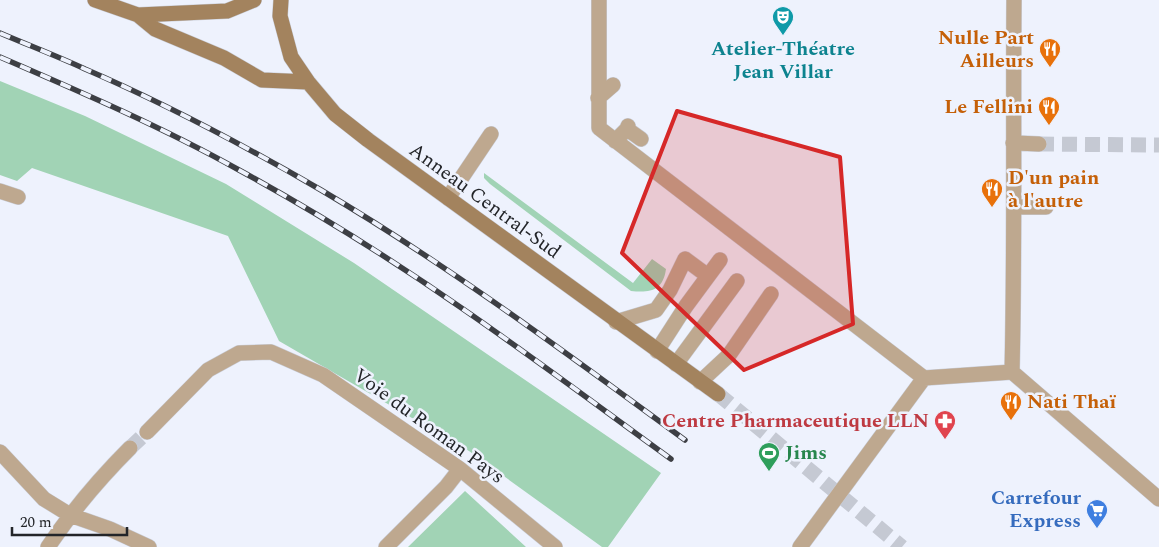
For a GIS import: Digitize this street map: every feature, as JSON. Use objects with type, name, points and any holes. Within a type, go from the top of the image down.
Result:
[{"type":"main road","points":[[96,0],[138,16],[155,29],[224,58],[262,80],[308,82]]},
{"type":"main road","points":[[138,16],[227,11],[254,0]]},
{"type":"main road","name":"Anneau Central-Sud","points":[[281,0],[280,16],[292,57],[308,82],[335,114],[616,322],[718,394]]},
{"type":"street","points":[[599,0],[598,128],[924,378],[1012,372],[1159,499]]},
{"type":"street","points":[[1012,372],[1014,0]]},
{"type":"street","points":[[598,98],[613,85]]},
{"type":"street","points":[[615,141],[628,127],[641,139]]},
{"type":"street","points":[[448,198],[491,134]]},
{"type":"street","points":[[1013,143],[1040,144]]},
{"type":"street","points":[[0,191],[18,197]]},
{"type":"street","points":[[1014,207],[1046,207]]},
{"type":"street","points":[[616,322],[656,310],[670,290],[685,259],[708,276]]},
{"type":"street","points":[[657,351],[686,306],[720,260]]},
{"type":"street","points":[[676,364],[737,281]]},
{"type":"street","points":[[700,382],[729,355],[771,294]]},
{"type":"street","name":"Voie du Roman Pays","points":[[147,432],[208,370],[239,354],[271,352],[323,375],[460,469],[555,547]]},
{"type":"street","points":[[802,546],[924,378]]},
{"type":"street","points":[[48,547],[70,514],[101,476],[130,448]]},
{"type":"street","points":[[0,452],[44,499],[70,514],[110,529],[149,547]]},
{"type":"street","points":[[386,547],[446,488],[460,469]]},
{"type":"highlighted area","points":[[677,111],[840,157],[853,324],[744,370],[622,253]]},
{"type":"green space","points":[[0,81],[85,116],[226,184],[354,263],[661,473],[608,547],[602,547],[469,451],[279,341],[228,236],[32,168],[17,181],[0,175]]},
{"type":"green space","points":[[484,173],[633,283],[652,259],[666,269],[662,282],[650,291],[631,291],[490,184],[484,178]]},
{"type":"green space","points":[[465,491],[526,547],[408,547]]},
{"type":"tunnel","points":[[1039,144],[1159,145]]},
{"type":"tunnel","points":[[718,394],[902,547]]},
{"type":"tunnel","points":[[130,448],[147,432]]},
{"type":"railway","points":[[0,33],[115,82],[175,111],[321,190],[461,279],[685,440]]},
{"type":"railway","points":[[0,57],[181,139],[325,219],[463,309],[671,459]]},
{"type":"place","name":"Atelier-Théatre Jean Villar","points":[[783,36]]},
{"type":"place","name":"Nulle Part Ailleurs","points":[[1050,68]]},
{"type":"place","name":"Le Fellini","points":[[1049,126]]},
{"type":"place","name":"D'un pain à l'autre","points":[[992,208]]},
{"type":"place","name":"Nati Thaï","points":[[1011,421]]},
{"type":"place","name":"Centre Pharmaceutique LLN","points":[[945,440]]},
{"type":"place","name":"Jims","points":[[769,472]]},
{"type":"place","name":"Carrefour Express","points":[[1097,529]]}]
